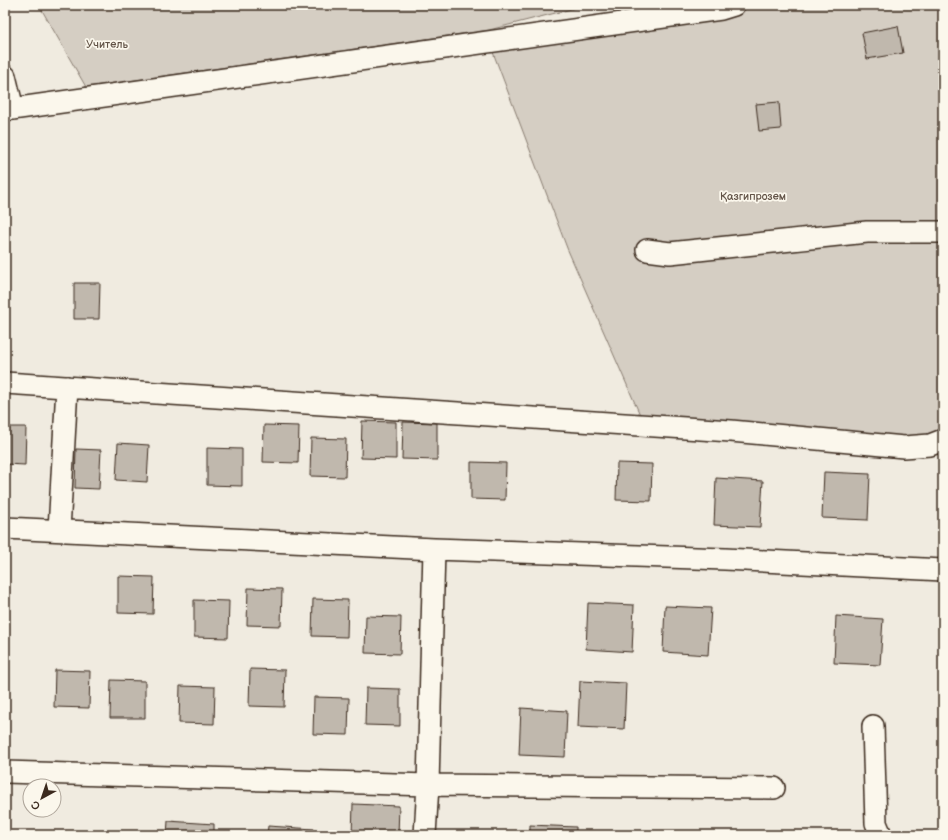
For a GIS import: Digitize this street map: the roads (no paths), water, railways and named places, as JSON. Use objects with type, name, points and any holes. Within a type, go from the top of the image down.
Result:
[{"type":"street","points":[[5,76],[9,109],[721,9],[734,5]]},
{"type":"street","points":[[647,250],[670,252],[868,232],[943,232]]},
{"type":"street","points":[[5,383],[731,431],[904,447],[930,445],[943,440]]},
{"type":"street","points":[[59,530],[67,386]]},
{"type":"street","points":[[5,528],[434,548],[732,559],[943,570]]},
{"type":"street","points":[[425,835],[428,785],[434,548]]},
{"type":"street","points":[[873,726],[876,823],[881,835]]},
{"type":"street","points":[[5,772],[428,785],[774,788]]},
{"type":"park label","name":"Учитель","points":[[107,44]]},
{"type":"park label","name":"Қазгипрозем","points":[[753,196]]}]
